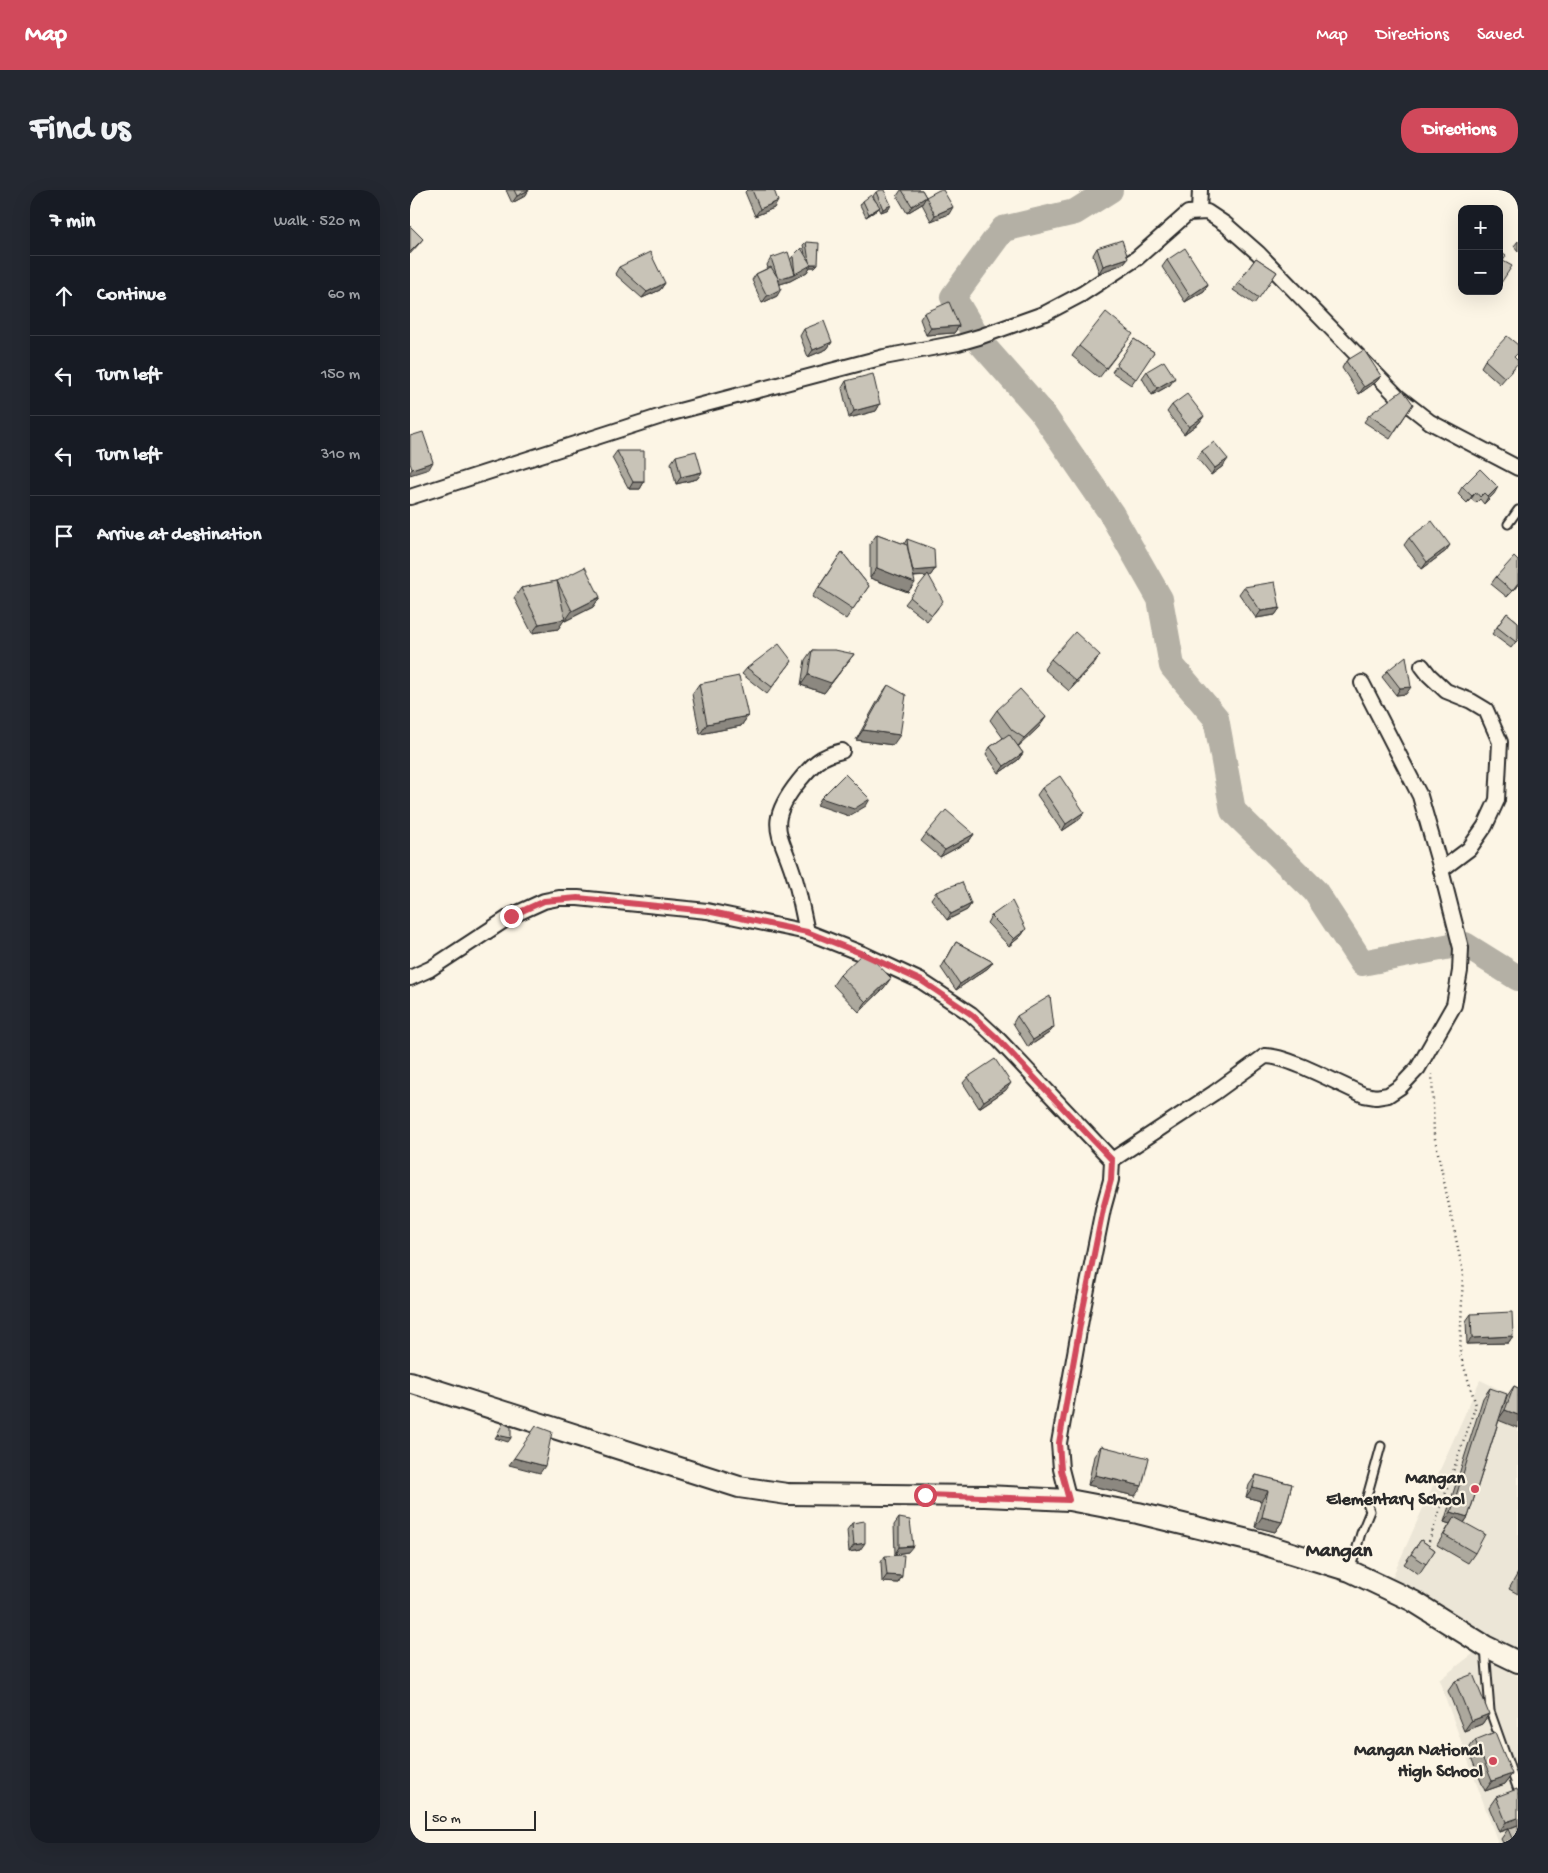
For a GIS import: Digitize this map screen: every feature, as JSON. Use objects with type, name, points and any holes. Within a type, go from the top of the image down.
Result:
[{"type":"street","points":[[1199,211],[1200,190]]},
{"type":"street","points":[[410,497],[668,414],[884,357],[965,341],[1046,313],[1082,294],[1138,258],[1188,213],[1199,211],[1207,212],[1225,224],[1258,253],[1398,397],[1430,422],[1518,468]]},
{"type":"street","points":[[1422,666],[1429,676],[1446,691],[1471,701],[1486,710],[1500,742],[1498,800],[1485,826],[1469,849],[1441,870]]},
{"type":"street","points":[[1112,1160],[1214,1093],[1265,1056],[1273,1056],[1294,1063],[1364,1096],[1376,1098],[1388,1095],[1400,1087],[1418,1068],[1454,1005],[1460,972],[1461,948],[1420,796],[1362,683]]},
{"type":"street","points":[[807,932],[795,878],[780,841],[778,816],[782,807],[812,765],[820,758],[842,751]]},
{"type":"street","points":[[410,978],[430,970],[511,916],[544,901],[559,898],[578,898],[707,911],[807,932],[863,954],[922,981],[971,1014],[997,1038],[1112,1160],[1111,1180],[1103,1209],[1082,1314],[1059,1443],[1061,1470],[1069,1500]]},
{"type":"street","points":[[410,1382],[739,1487],[787,1494],[984,1496],[1069,1500],[1138,1513],[1256,1542],[1350,1571],[1413,1601],[1485,1646],[1518,1662]]},
{"type":"lane","points":[[1508,524],[1518,510]]},
{"type":"lane","points":[[1350,1571],[1361,1533],[1370,1511],[1366,1500],[1381,1446]]},
{"type":"lane","points":[[1485,1646],[1490,1711],[1518,1790]]},
{"type":"path","points":[[1429,1541],[1476,1405],[1460,1354],[1463,1272],[1434,1134],[1432,1074]]},
{"type":"shaded area","name":"Mangan Elementary School","points":[[1480,1380],[1518,1398],[1518,1655],[1391,1580]]},
{"type":"shaded area","name":"Mangan National High School","points":[[1474,1653],[1518,1676],[1518,1843],[1498,1843],[1439,1680]]},
{"type":"building","points":[[514,190],[529,190],[517,196]]},
{"type":"building","points":[[752,190],[774,190],[778,201],[760,209]]},
{"type":"building","points":[[884,190],[891,205],[883,209],[876,192]]},
{"type":"building","points":[[902,190],[922,190],[926,197],[912,206]]},
{"type":"building","points":[[939,190],[943,190],[953,207],[935,215],[926,197]]},
{"type":"building","points":[[871,195],[880,207],[869,214],[863,201]]},
{"type":"building","points":[[410,226],[423,239],[410,252]]},
{"type":"building","points":[[1122,240],[1128,258],[1103,266],[1097,248]]},
{"type":"building","points":[[806,242],[819,243],[818,264],[810,264]]},
{"type":"building","points":[[801,248],[811,265],[795,274],[793,256]]},
{"type":"building","points":[[1185,248],[1208,284],[1190,296],[1167,260]]},
{"type":"building","points":[[650,252],[665,283],[647,292],[619,267]]},
{"type":"building","points":[[788,252],[795,274],[778,279],[771,258]]},
{"type":"building","points":[[1256,258],[1277,272],[1259,298],[1238,283]]},
{"type":"building","points":[[1503,261],[1512,266],[1503,280]]},
{"type":"building","points":[[771,267],[778,278],[781,289],[767,296],[756,274]]},
{"type":"building","points":[[949,302],[959,326],[931,328],[924,313]]},
{"type":"building","points":[[1106,312],[1133,334],[1106,368],[1079,346]]},
{"type":"building","points":[[824,321],[832,342],[813,350],[804,329]]},
{"type":"building","points":[[1507,336],[1518,345],[1518,353],[1514,357],[1518,363],[1505,378],[1485,360]]},
{"type":"building","points":[[1134,339],[1154,352],[1136,379],[1116,365]]},
{"type":"building","points":[[1364,350],[1381,376],[1364,387],[1346,361]]},
{"type":"building","points":[[1164,361],[1175,378],[1157,388],[1147,371]]},
{"type":"building","points":[[873,374],[880,404],[854,411],[846,381]]},
{"type":"building","points":[[1403,390],[1413,404],[1394,432],[1369,415]]},
{"type":"building","points":[[1187,394],[1204,416],[1189,427],[1172,405]]},
{"type":"building","points":[[423,432],[433,462],[412,469],[410,463],[410,436]]},
{"type":"building","points":[[1214,442],[1228,459],[1215,468],[1202,451]]},
{"type":"building","points":[[617,451],[644,451],[644,482],[633,482]]},
{"type":"building","points":[[696,451],[702,472],[681,477],[676,456]]},
{"type":"building","points":[[1480,469],[1498,487],[1488,497],[1484,493],[1480,497],[1476,492],[1472,496],[1462,487]]},
{"type":"building","points":[[1432,521],[1450,545],[1427,562],[1409,538]]},
{"type":"building","points":[[877,534],[907,545],[915,583],[877,568]]},
{"type":"building","points":[[907,539],[934,549],[935,569],[913,571]]},
{"type":"building","points":[[842,552],[869,586],[853,609],[819,587]]},
{"type":"building","points":[[1514,557],[1518,561],[1518,583],[1512,591],[1496,577]]},
{"type":"building","points":[[585,567],[600,597],[572,611],[557,581]]},
{"type":"building","points":[[928,574],[943,601],[932,615],[910,597]]},
{"type":"building","points":[[557,581],[565,619],[539,624],[521,588]]},
{"type":"building","points":[[1275,582],[1280,608],[1261,611],[1244,587]]},
{"type":"building","points":[[1507,613],[1518,622],[1518,639],[1516,642],[1497,627]]},
{"type":"building","points":[[1075,632],[1100,655],[1076,681],[1051,659]]},
{"type":"building","points":[[779,644],[792,661],[772,687],[747,668]]},
{"type":"building","points":[[812,650],[835,650],[854,654],[831,683],[808,675]]},
{"type":"building","points":[[1406,656],[1411,687],[1400,688],[1387,671]]},
{"type":"building","points":[[739,676],[748,716],[707,724],[699,684]]},
{"type":"building","points":[[888,685],[906,695],[900,735],[863,730]]},
{"type":"building","points":[[1020,689],[1046,717],[1024,738],[1012,730],[997,710]]},
{"type":"building","points":[[1009,734],[1023,753],[1004,766],[990,747]]},
{"type":"building","points":[[845,774],[870,799],[854,809],[821,798]]},
{"type":"building","points":[[1060,776],[1084,812],[1066,824],[1042,788]]},
{"type":"building","points":[[946,810],[974,834],[945,850],[926,834]]},
{"type":"building","points":[[962,882],[971,904],[951,914],[936,892]]},
{"type":"building","points":[[1012,901],[1026,929],[1014,939],[991,916]]},
{"type":"building","points":[[956,942],[993,962],[960,984],[945,962]]},
{"type":"building","points":[[865,951],[891,978],[866,1002],[840,975]]},
{"type":"building","points":[[1050,996],[1054,1027],[1033,1040],[1017,1016]]},
{"type":"building","points":[[995,1059],[1011,1083],[984,1101],[968,1077]]},
{"type":"building","points":[[1512,1312],[1513,1336],[1472,1338],[1471,1314]]},
{"type":"building","points":[[1514,1386],[1518,1388],[1518,1415],[1505,1410]]},
{"type":"building","points":[[1490,1388],[1507,1394],[1468,1517],[1451,1512]]},
{"type":"building","points":[[503,1423],[511,1427],[511,1438],[497,1435]]},
{"type":"building","points":[[536,1426],[552,1432],[545,1466],[514,1458]]},
{"type":"building","points":[[1101,1446],[1149,1458],[1142,1486],[1095,1475]]},
{"type":"building","points":[[1256,1475],[1292,1484],[1282,1522],[1262,1517],[1268,1491],[1253,1487]]},
{"type":"building","points":[[1454,1517],[1485,1534],[1475,1553],[1444,1535]]},
{"type":"building","points":[[899,1518],[910,1520],[913,1546],[899,1547]]},
{"type":"building","points":[[865,1521],[865,1543],[854,1545],[852,1523]]},
{"type":"building","points":[[1421,1540],[1435,1550],[1426,1564],[1411,1554]]},
{"type":"building","points":[[904,1555],[902,1576],[887,1575],[885,1556]]},
{"type":"building","points":[[1473,1674],[1489,1714],[1471,1721],[1455,1681]]},
{"type":"building","points":[[1495,1732],[1512,1774],[1492,1781],[1475,1740]]},
{"type":"building","points":[[1517,1789],[1518,1818],[1506,1822],[1496,1797]]},
{"type":"building","points":[[1518,1825],[1518,1843],[1514,1843],[1508,1829]]},
{"type":"waterway","points":[[975,334],[953,297],[1003,229],[1075,212],[1110,190]]},
{"type":"waterway","points":[[979,341],[1041,411],[1111,513],[1160,599],[1172,666],[1216,718],[1233,811],[1315,891],[1362,963],[1456,945]]},
{"type":"waterway","points":[[1465,945],[1518,978]]},
{"type":"place","name":"Mangan Elementary School","points":[[1475,1489]]},
{"type":"place","name":"Mangan National High School","points":[[1493,1761]]},
{"type":"district","name":"Mangan","points":[[1339,1552]]},
{"type":"route","points":[[511,916],[529,906],[559,898],[578,898],[707,911],[807,932],[863,954],[922,981],[971,1014],[997,1038],[1112,1160],[1111,1180],[1103,1209],[1082,1314],[1059,1443],[1061,1470],[1069,1500],[925,1495]]}]
